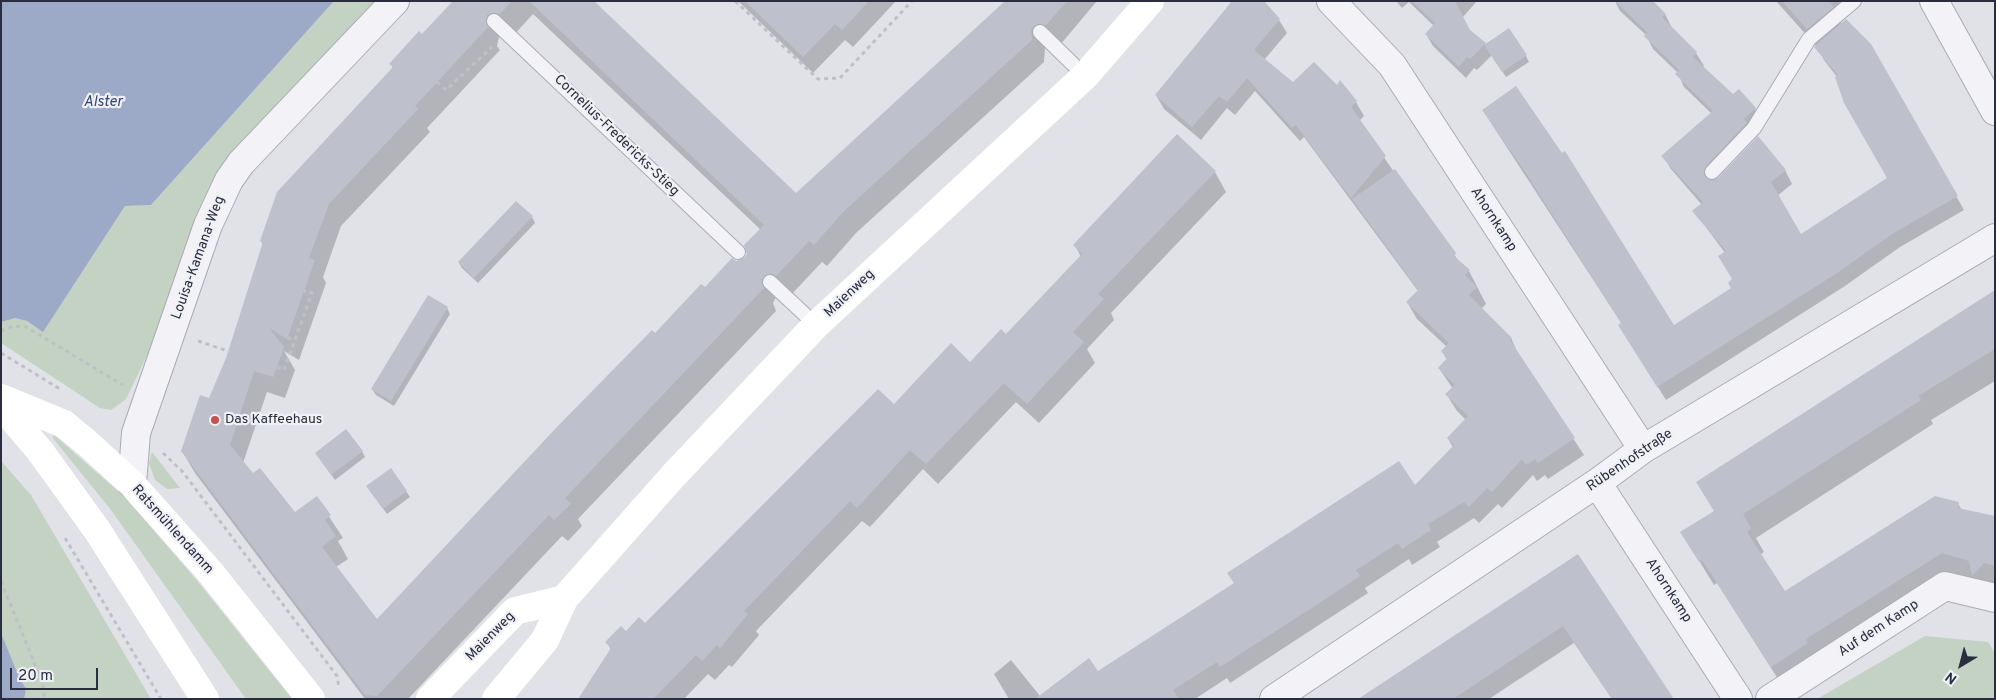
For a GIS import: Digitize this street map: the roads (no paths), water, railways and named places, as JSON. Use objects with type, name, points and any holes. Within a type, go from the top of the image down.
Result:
[{"type":"street","name":"Louisa-Kamana-Weg","points":[[132,484],[136,434],[208,224],[229,180],[241,163],[395,1]]},
{"type":"street","name":"Maienweg","points":[[496,699],[545,640],[564,599],[673,476],[816,325],[1085,76],[1150,1]]},
{"type":"street","name":"Ahornkamp","points":[[1330,1],[1392,65],[1643,449]]},
{"type":"street","points":[[1934,1],[1995,111]]},
{"type":"street","name":"Rübenhofstraße","points":[[1284,696],[1597,483],[1643,449],[1995,238]]},
{"type":"street","name":"Ratsmühlendamm","points":[[1,398],[64,424],[132,484],[210,572],[311,699]]},
{"type":"street","points":[[1,405],[40,451],[97,530],[205,699]]},
{"type":"street","name":"Ahornkamp","points":[[1597,483],[1738,699]]},
{"type":"street","name":"Auf dem Kamp","points":[[1770,699],[1945,586],[1995,598]]},
{"type":"street","name":"Maienweg","points":[[430,699],[515,611],[564,599]]},
{"type":"lane","points":[[1712,172],[1754,128],[1809,39],[1854,1]]},
{"type":"lane","name":"Cornelius-Fredericks-Stieg","points":[[494,21],[738,252]]},
{"type":"lane","points":[[1040,32],[1085,76]]},
{"type":"lane","points":[[770,282],[816,325]]},
{"type":"water","name":"Alster","points":[[1,1],[334,1],[151,205],[125,206],[43,332],[27,321],[15,318],[1,322]]},
{"type":"water","points":[[1,633],[20,680],[26,688],[24,699],[1,699]]},
{"type":"place","name":"Das Kaffeehaus","points":[[215,420]]}]
